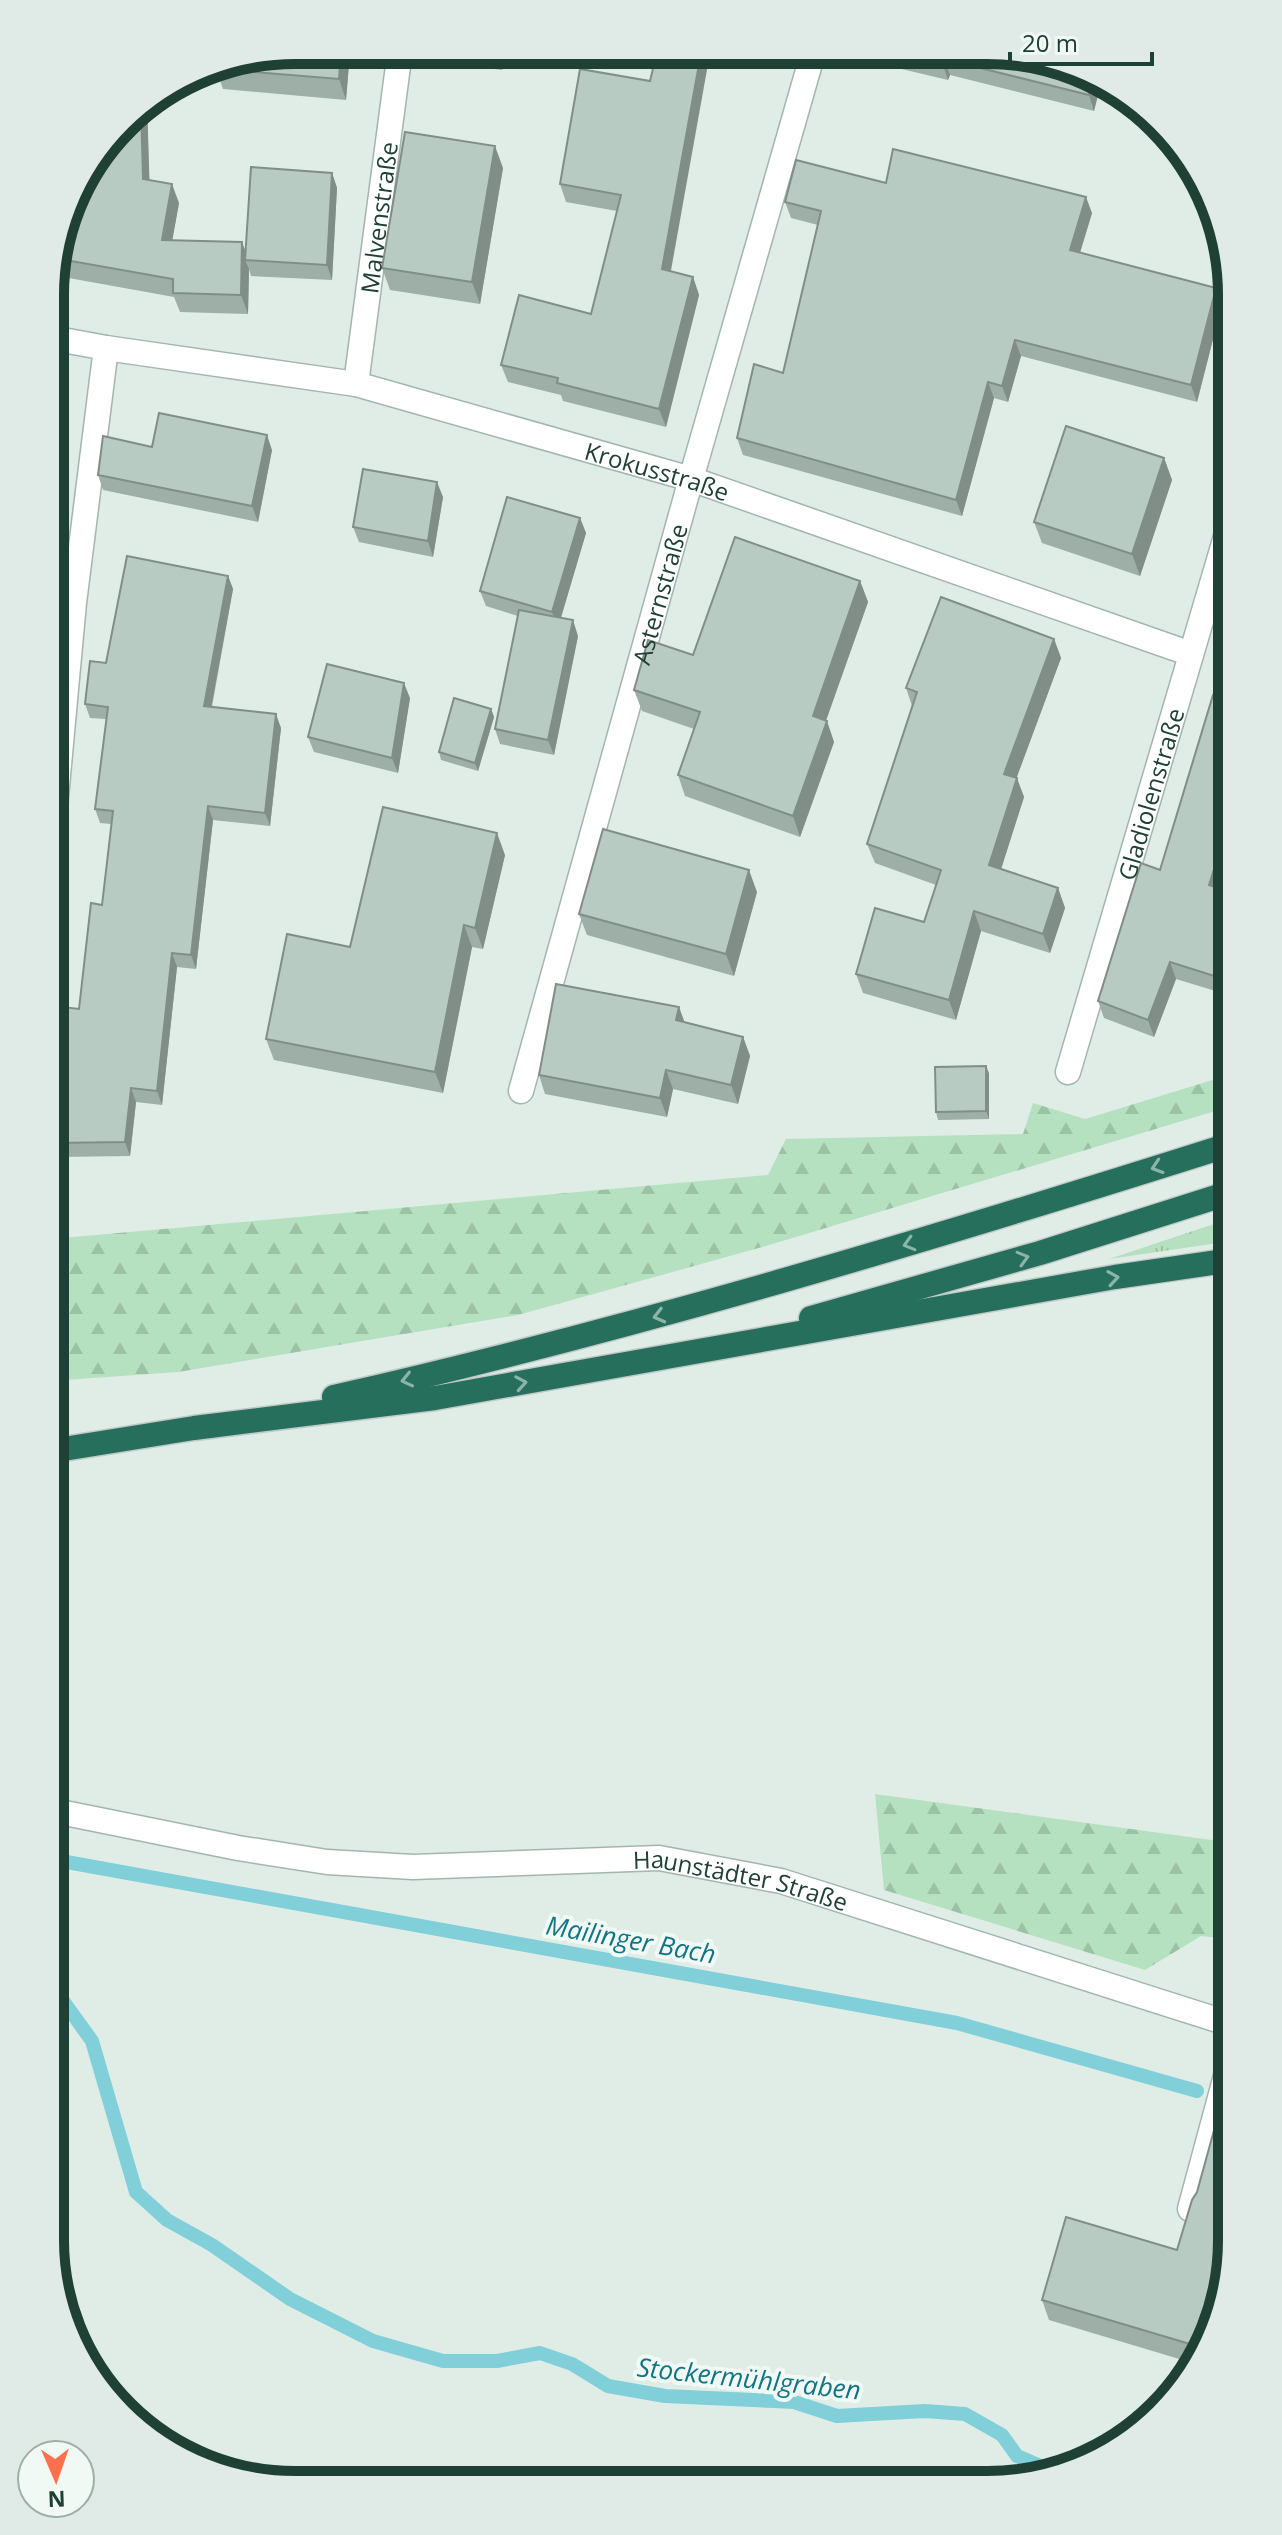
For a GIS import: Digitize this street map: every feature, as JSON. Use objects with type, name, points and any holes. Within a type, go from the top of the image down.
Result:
[{"type":"highway","points":[[194,1428],[435,1374],[677,1312],[1018,1212],[1218,1148]]},
{"type":"highway","points":[[678,1356],[1040,1253],[1218,1196]]},
{"type":"highway","points":[[64,1449],[194,1428],[435,1398],[1115,1277],[1218,1262]]},
{"type":"street","name":"Malvenstraße","points":[[356,384],[398,64]]},
{"type":"street","name":"Asternstraße","points":[[521,1091],[810,64]]},
{"type":"street","name":"Krokusstraße","points":[[64,340],[356,384],[691,479],[1191,654]]},
{"type":"street","points":[[64,596],[106,348]]},
{"type":"street","name":"Gladiolenstraße","points":[[1068,1072],[1218,563]]},
{"type":"street","name":"Haunstädter Straße","points":[[64,1813],[238,1848],[327,1862],[413,1867],[659,1858],[781,1881],[1218,2020]]},
{"type":"street","name":"Haunstädter Straße","points":[[1190,2209],[1218,2105]]},
{"type":"green space","points":[[1218,1078],[1218,1110],[766,1246],[518,1315],[178,1372],[64,1380],[64,1238],[768,1175],[786,1139],[1023,1134],[1033,1103],[1085,1119]]},
{"type":"green space","points":[[1218,1223],[1218,1243],[1109,1259]]},
{"type":"green space","points":[[875,1794],[1218,1841],[1218,1938],[1201,1936],[1145,1970],[884,1890]]},
{"type":"building","points":[[340,64],[339,79],[239,71],[265,66]]},
{"type":"building","points":[[654,64],[699,64],[662,269],[693,277],[659,409],[557,383],[558,378],[501,365],[519,295],[591,314],[621,195],[560,184],[580,69],[650,81]]},
{"type":"building","points":[[964,64],[1032,68],[1089,88],[1089,95]]},
{"type":"building","points":[[141,123],[143,179],[172,184],[162,240],[242,242],[241,295],[173,293],[173,279],[67,260],[82,206],[95,179],[112,154]]},
{"type":"building","points":[[405,132],[495,146],[472,282],[382,268]]},
{"type":"building","points":[[893,149],[1086,197],[1070,250],[1216,288],[1191,385],[1015,340],[1002,386],[988,382],[956,500],[737,438],[754,364],[783,373],[821,211],[785,202],[796,160],[886,183]]},
{"type":"building","points":[[251,167],[332,173],[327,265],[245,260]]},
{"type":"building","points":[[159,413],[267,435],[252,506],[98,475],[103,436],[152,447]]},
{"type":"building","points":[[1066,426],[1164,458],[1132,554],[1034,522]]},
{"type":"building","points":[[363,469],[437,482],[428,541],[353,527]]},
{"type":"building","points":[[507,497],[580,518],[552,612],[480,591]]},
{"type":"building","points":[[735,537],[860,581],[813,716],[827,721],[793,816],[678,775],[700,712],[634,690],[648,640],[693,655]]},
{"type":"building","points":[[127,556],[228,576],[204,706],[276,714],[265,813],[208,806],[191,955],[172,953],[157,1091],[131,1088],[125,1142],[64,1143],[64,1007],[79,1009],[91,903],[102,905],[113,811],[95,809],[108,707],[85,704],[90,661],[106,663]]},
{"type":"building","points":[[941,597],[1054,639],[1004,774],[1017,778],[989,865],[1058,888],[1043,934],[974,911],[949,1000],[856,974],[875,908],[924,922],[941,870],[867,844],[917,692],[906,688]]},
{"type":"building","points":[[519,610],[573,620],[548,740],[495,729]]},
{"type":"building","points":[[327,664],[404,683],[392,758],[308,737]]},
{"type":"building","points":[[1213,695],[1218,696],[1218,856],[1209,885],[1218,888],[1218,977],[1170,962],[1148,1020],[1098,1001],[1141,863],[1160,870]]},
{"type":"building","points":[[454,698],[491,709],[475,763],[439,752]]},
{"type":"building","points":[[383,807],[497,833],[475,928],[464,925],[435,1072],[266,1039],[287,934],[350,947]]},
{"type":"building","points":[[603,829],[749,870],[726,954],[579,914]]},
{"type":"building","points":[[556,984],[679,1007],[676,1020],[743,1037],[731,1085],[666,1070],[660,1098],[539,1075]]},
{"type":"building","points":[[986,1066],[986,1111],[936,1112],[935,1067]]},
{"type":"building","points":[[1218,2116],[1218,2255],[1206,2314],[1192,2345],[1042,2300],[1066,2217],[1177,2250]]},
{"type":"waterway","name":"Mailinger Bach","points":[[64,1862],[957,2023],[1197,2091]]},
{"type":"waterway","name":"Stockermühlgraben","points":[[64,2002],[92,2041],[136,2192],[167,2220],[212,2245],[290,2299],[373,2341],[443,2361],[497,2361],[540,2353],[572,2364],[608,2386],[665,2396],[794,2402],[837,2416],[925,2411],[965,2414],[1002,2435],[1017,2456],[1037,2465]]}]
